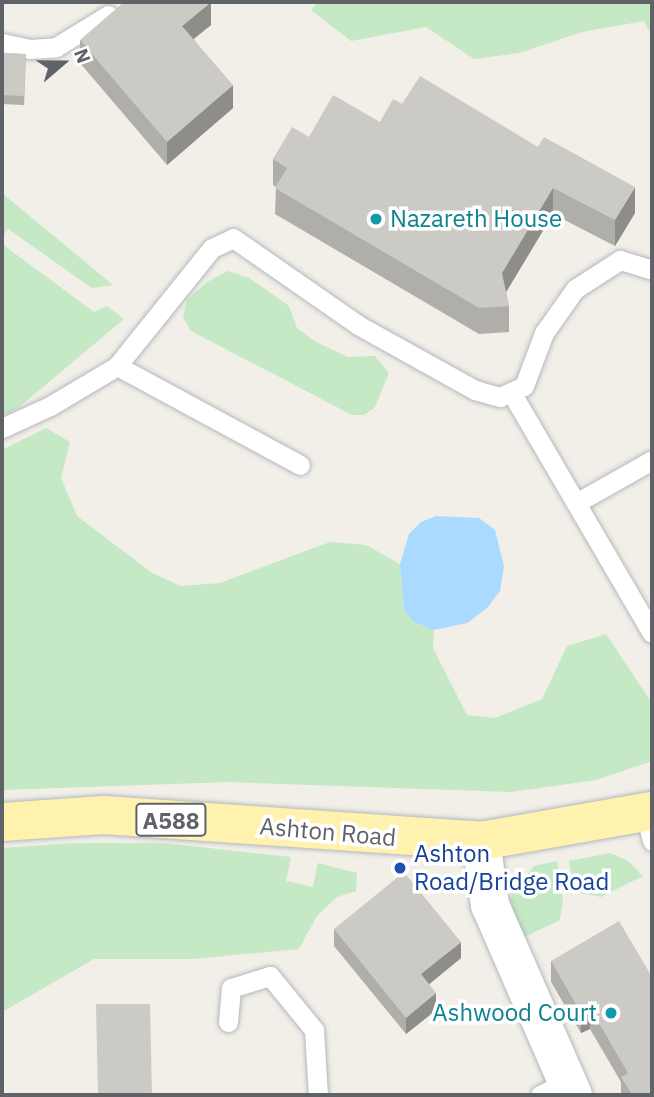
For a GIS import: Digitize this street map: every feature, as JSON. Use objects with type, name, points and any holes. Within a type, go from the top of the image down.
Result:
[{"type":"main road","name":"Ashton Road","points":[[2,822],[104,815],[481,841],[650,822]]},
{"type":"street","points":[[481,841],[490,905],[560,1091]]},
{"type":"lane","points":[[2,43],[30,50],[56,47],[107,15]]},
{"type":"lane","points":[[2,428],[50,406],[117,366],[212,247],[233,238],[358,325],[475,390],[500,397],[524,386],[544,333],[575,289],[620,260],[652,270]]},
{"type":"lane","points":[[117,366],[300,465]]},
{"type":"lane","points":[[511,392],[652,633]]},
{"type":"lane","points":[[576,503],[652,460]]},
{"type":"lane","points":[[229,1022],[231,988],[270,976],[314,1030],[318,1095]]},
{"type":"green space","points":[[318,2],[652,2],[652,36],[644,21],[582,32],[520,53],[474,59],[426,27],[351,41],[311,10]]},
{"type":"green space","points":[[2,193],[113,285],[92,288],[8,229],[2,238]]},
{"type":"green space","points":[[2,244],[94,312],[107,306],[124,319],[18,408],[2,416]]},
{"type":"green space","points":[[228,271],[249,278],[289,306],[297,328],[316,342],[348,357],[375,356],[389,373],[375,407],[364,415],[352,415],[191,331],[183,317],[187,300],[207,282]]},
{"type":"green space","points":[[46,428],[70,442],[61,478],[77,516],[152,573],[181,586],[220,583],[330,542],[366,545],[400,564],[404,611],[414,622],[434,630],[433,648],[467,715],[495,718],[542,699],[567,646],[606,634],[652,703],[652,761],[596,780],[511,792],[228,782],[2,790],[2,450]]},
{"type":"green space","points":[[73,843],[164,843],[291,857],[286,881],[313,887],[318,863],[357,873],[356,891],[337,897],[317,916],[299,949],[193,959],[94,959],[2,1012],[2,848]]},
{"type":"green space","points":[[610,853],[628,861],[643,876],[601,897],[575,892],[569,861]]},
{"type":"green space","points":[[557,861],[563,899],[560,920],[516,941],[507,918],[512,894],[534,866]]},
{"type":"water","points":[[436,516],[479,518],[495,530],[504,566],[500,591],[487,608],[467,623],[434,630],[414,622],[404,611],[400,564],[409,534],[421,522]]},
{"type":"building","points":[[124,2],[211,2],[182,26],[233,85],[167,142],[80,40]]},
{"type":"building","points":[[2,53],[26,54],[24,96],[2,95]]},
{"type":"building","name":"Nazareth House","points":[[420,76],[538,147],[544,137],[635,187],[615,220],[553,188],[502,273],[509,306],[479,308],[275,188],[287,168],[273,159],[292,127],[309,137],[333,95],[380,122],[393,99],[402,104]]},
{"type":"building","points":[[404,872],[461,942],[421,974],[436,993],[406,1018],[334,929]]},
{"type":"building","name":"Ashwood Court","points":[[619,921],[652,977],[652,1095],[632,1095],[621,1077],[628,1073],[590,1008],[581,1013],[551,961]]},
{"type":"building","points":[[96,1004],[150,1004],[152,1095],[98,1095]]},
{"type":"place","name":"Nazareth House","points":[[376,219]]},
{"type":"place","name":"Ashton Road/Bridge Road","points":[[400,868]]},
{"type":"place","name":"Ashwood Court","points":[[611,1013]]}]
